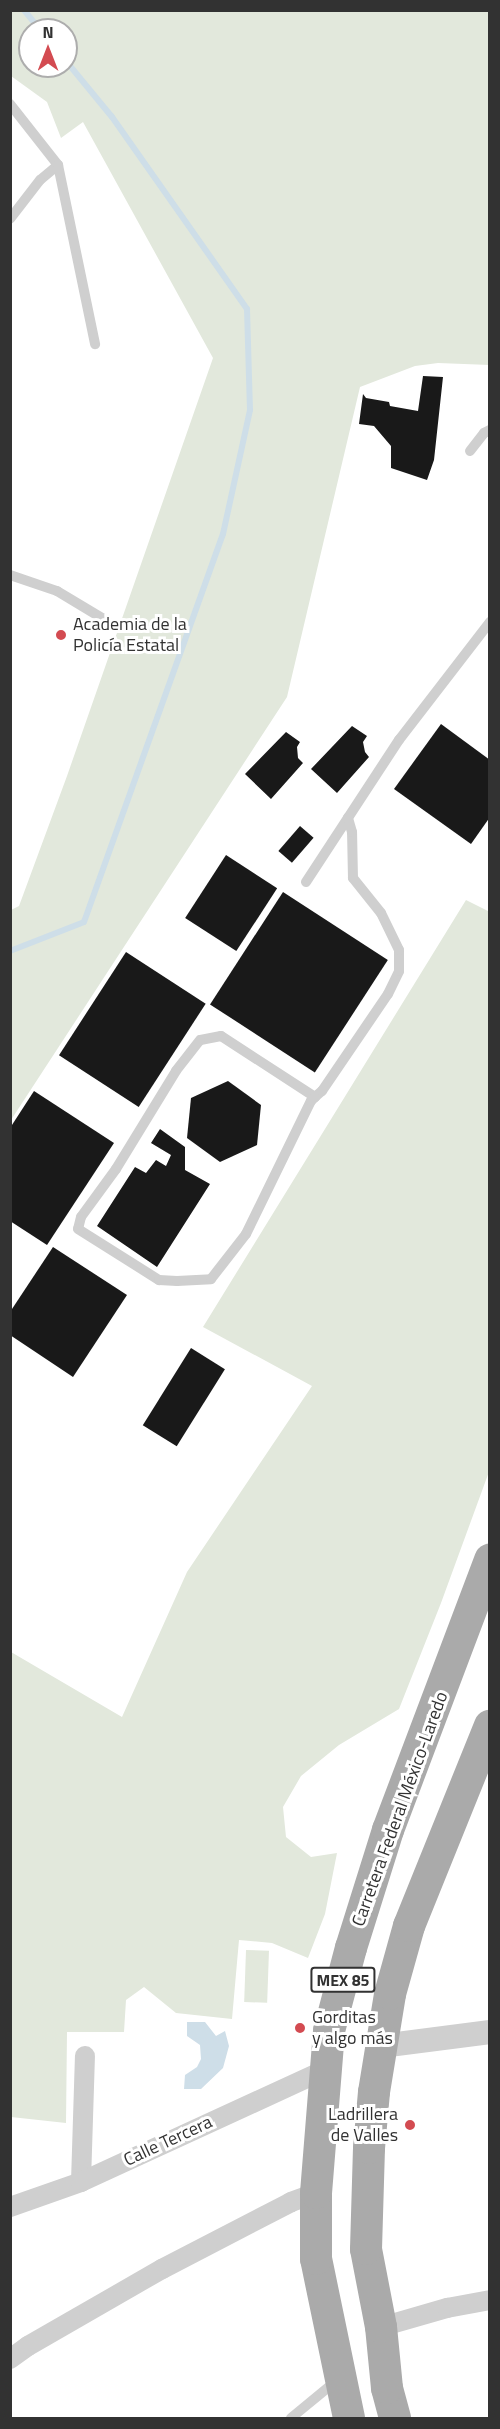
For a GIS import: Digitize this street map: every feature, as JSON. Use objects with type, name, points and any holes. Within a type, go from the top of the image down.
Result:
[{"type":"main road","name":"Carretera Federal México-Laredo","points":[[349,2418],[338,2378],[316,2259],[316,2193],[324,2070],[329,2031],[351,1948],[388,1830],[489,1560]]},
{"type":"main road","name":"MEX 85","points":[[395,2418],[387,2388],[381,2327],[366,2249],[369,2148],[381,2046],[390,1994],[410,1926],[489,1726]]},
{"type":"street","points":[[381,2046],[489,2032]]},
{"type":"street","points":[[81,2182],[85,2056]]},
{"type":"street","name":"Calle Tercera","points":[[10,2207],[81,2182],[324,2070]]},
{"type":"street","points":[[10,2359],[28,2346],[162,2269],[291,2202],[316,2193]]},
{"type":"street","points":[[381,2327],[447,2308],[489,2300]]},
{"type":"lane","points":[[10,104],[58,165],[95,344]]},
{"type":"lane","points":[[10,219],[40,180],[58,165]]},
{"type":"lane","points":[[470,451],[489,430]]},
{"type":"lane","points":[[10,575],[57,591],[107,621]]},
{"type":"lane","points":[[306,882],[399,740],[489,622]]},
{"type":"lane","points":[[315,1097],[221,1036],[200,1040],[176,1071],[116,1169],[81,1217],[78,1229],[159,1280],[211,1279],[246,1234],[315,1097],[388,994],[399,971],[399,950],[381,913],[353,878],[352,832],[348,818]]},
{"type":"lane","points":[[291,2418],[338,2378]]},
{"type":"shaded area","points":[[11,10],[489,11],[490,365],[438,363],[415,366],[360,387],[287,697],[11,1120],[11,910],[19,906],[67,776],[213,358],[83,122],[61,138],[47,102],[11,76]]},
{"type":"shaded area","points":[[466,900],[490,912],[490,1469],[399,1709],[339,1745],[301,1776],[283,1807],[286,1837],[311,1857],[337,1853],[325,1914],[308,1958],[272,1943],[239,1940],[232,2019],[176,2013],[144,1987],[126,2000],[124,2032],[67,2032],[66,2123],[11,2117],[11,1652],[122,1717],[187,1572],[312,1386],[203,1327]]},
{"type":"shaded area","points":[[246,1950],[269,1951],[267,2003],[244,2002]]},
{"type":"shaded area","points":[[187,2022],[205,2022],[216,2036],[225,2031],[229,2046],[223,2068],[201,2089],[184,2089],[185,2075],[197,2067],[201,2059],[200,2045],[187,2036]]},
{"type":"building","points":[[423,376],[443,377],[434,460],[427,480],[391,468],[391,446],[374,426],[359,424],[363,394],[366,398],[389,402],[390,406],[418,411]]},
{"type":"building","points":[[441,724],[490,760],[490,817],[471,844],[394,789]]},
{"type":"building","points":[[352,726],[367,736],[363,742],[365,752],[369,757],[337,793],[311,769]]},
{"type":"building","points":[[286,732],[300,742],[297,747],[298,758],[303,763],[271,799],[245,774]]},
{"type":"building","points":[[300,826],[314,838],[292,863],[278,851]]},
{"type":"building","points":[[226,855],[277,888],[236,951],[185,918]]},
{"type":"building","points":[[283,892],[388,960],[315,1072],[210,1004]]},
{"type":"building","points":[[126,952],[206,1004],[139,1107],[59,1055]]},
{"type":"building","points":[[228,1081],[261,1105],[257,1145],[220,1162],[187,1138],[191,1098]]},
{"type":"building","points":[[34,1091],[114,1143],[47,1245],[10,1221],[10,1128]]},
{"type":"building","points":[[160,1129],[185,1147],[185,1170],[210,1184],[157,1267],[97,1226],[135,1167],[146,1173],[156,1160],[166,1166],[171,1155],[151,1143]]},
{"type":"building","points":[[53,1247],[127,1295],[73,1377],[10,1335],[10,1312]]},
{"type":"building","points":[[191,1348],[225,1369],[177,1446],[143,1425]]},
{"type":"waterway","points":[[24,10],[30,18]]},
{"type":"waterway","points":[[10,951],[84,922],[223,534],[250,410],[247,309],[112,117],[78,76]]},
{"type":"place","name":"Academia de la Policía Estatal","points":[[61,635]]},
{"type":"place","name":"Gorditas y algo más","points":[[300,2028]]},
{"type":"place","name":"Ladrillera de Valles","points":[[410,2125]]}]
